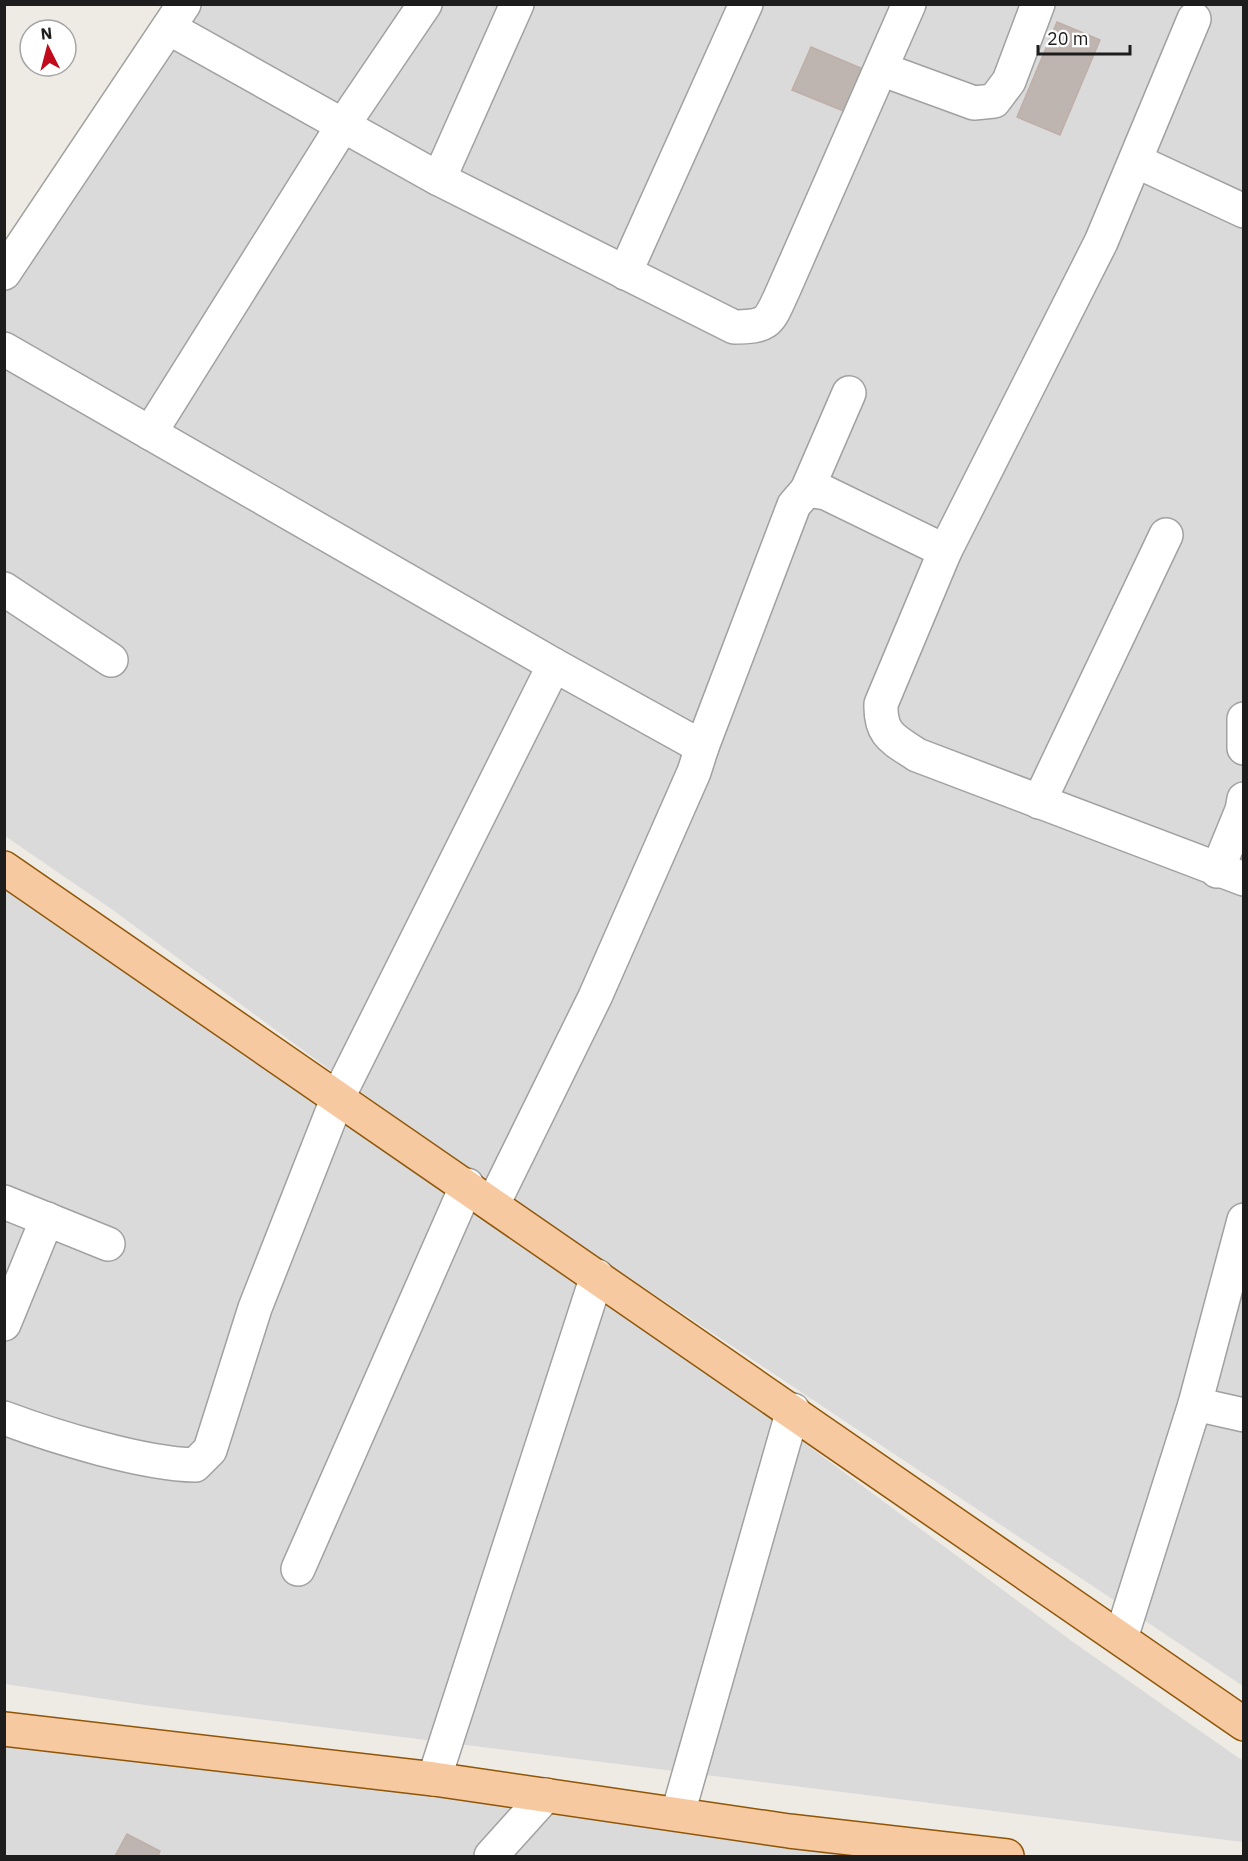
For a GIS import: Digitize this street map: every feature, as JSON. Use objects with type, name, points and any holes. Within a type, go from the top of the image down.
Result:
[{"type":"main road","points":[[4,868],[480,1194],[1244,1724]]},
{"type":"main road","points":[[4,1729],[434,1779],[789,1831],[1007,1857]]},
{"type":"street","points":[[150,432],[343,125],[425,4]]},
{"type":"street","points":[[439,178],[518,4]]},
{"type":"street","points":[[625,273],[746,4]]},
{"type":"street","points":[[4,273],[177,16],[343,125],[439,178],[734,327],[758,327],[770,318],[909,4]]},
{"type":"street","points":[[881,69],[974,103],[994,101],[1009,81],[1037,4]]},
{"type":"street","points":[[1194,19],[1101,242],[945,551],[881,704],[881,723],[890,737],[917,755],[1230,875],[1244,799]]},
{"type":"street","points":[[1136,161],[1244,212]]},
{"type":"street","points":[[4,349],[554,665],[702,747]]},
{"type":"street","points":[[298,1569],[480,1194],[595,997],[694,772],[794,505],[807,490],[849,393]]},
{"type":"street","points":[[807,490],[826,494],[945,551]]},
{"type":"street","points":[[1039,802],[1166,535]]},
{"type":"street","points":[[4,589],[111,660]]},
{"type":"street","points":[[4,1418],[27,1427],[168,1464],[195,1464],[210,1450],[255,1308],[338,1097],[554,665]]},
{"type":"street","points":[[1244,719],[1244,748]]},
{"type":"street","points":[[4,1202],[108,1244]]},
{"type":"street","points":[[4,1324],[47,1219]]},
{"type":"street","points":[[1120,1638],[1195,1404],[1244,1220]]},
{"type":"street","points":[[434,1779],[597,1276]]},
{"type":"street","points":[[1195,1404],[1244,1415]]},
{"type":"street","points":[[678,1813],[792,1410]]},
{"type":"street","points":[[491,1857],[546,1796]]},
{"type":"shaded area","points":[[201,5],[1243,5],[1243,1686],[517,1203],[330,1070],[110,908],[5,836],[4,281],[186,30]]},
{"type":"shaded area","points":[[4,883],[756,1407],[1073,1642],[1243,1761],[1243,1842],[145,1705],[5,1684]]},
{"type":"shaded area","points":[[5,1736],[958,1856],[5,1856]]},
{"type":"building","points":[[1057,22],[1100,40],[1060,135],[1017,117]]},
{"type":"building","points":[[811,47],[865,70],[846,112],[792,90]]},
{"type":"building","points":[[127,1834],[160,1851],[158,1856],[115,1856]]}]
